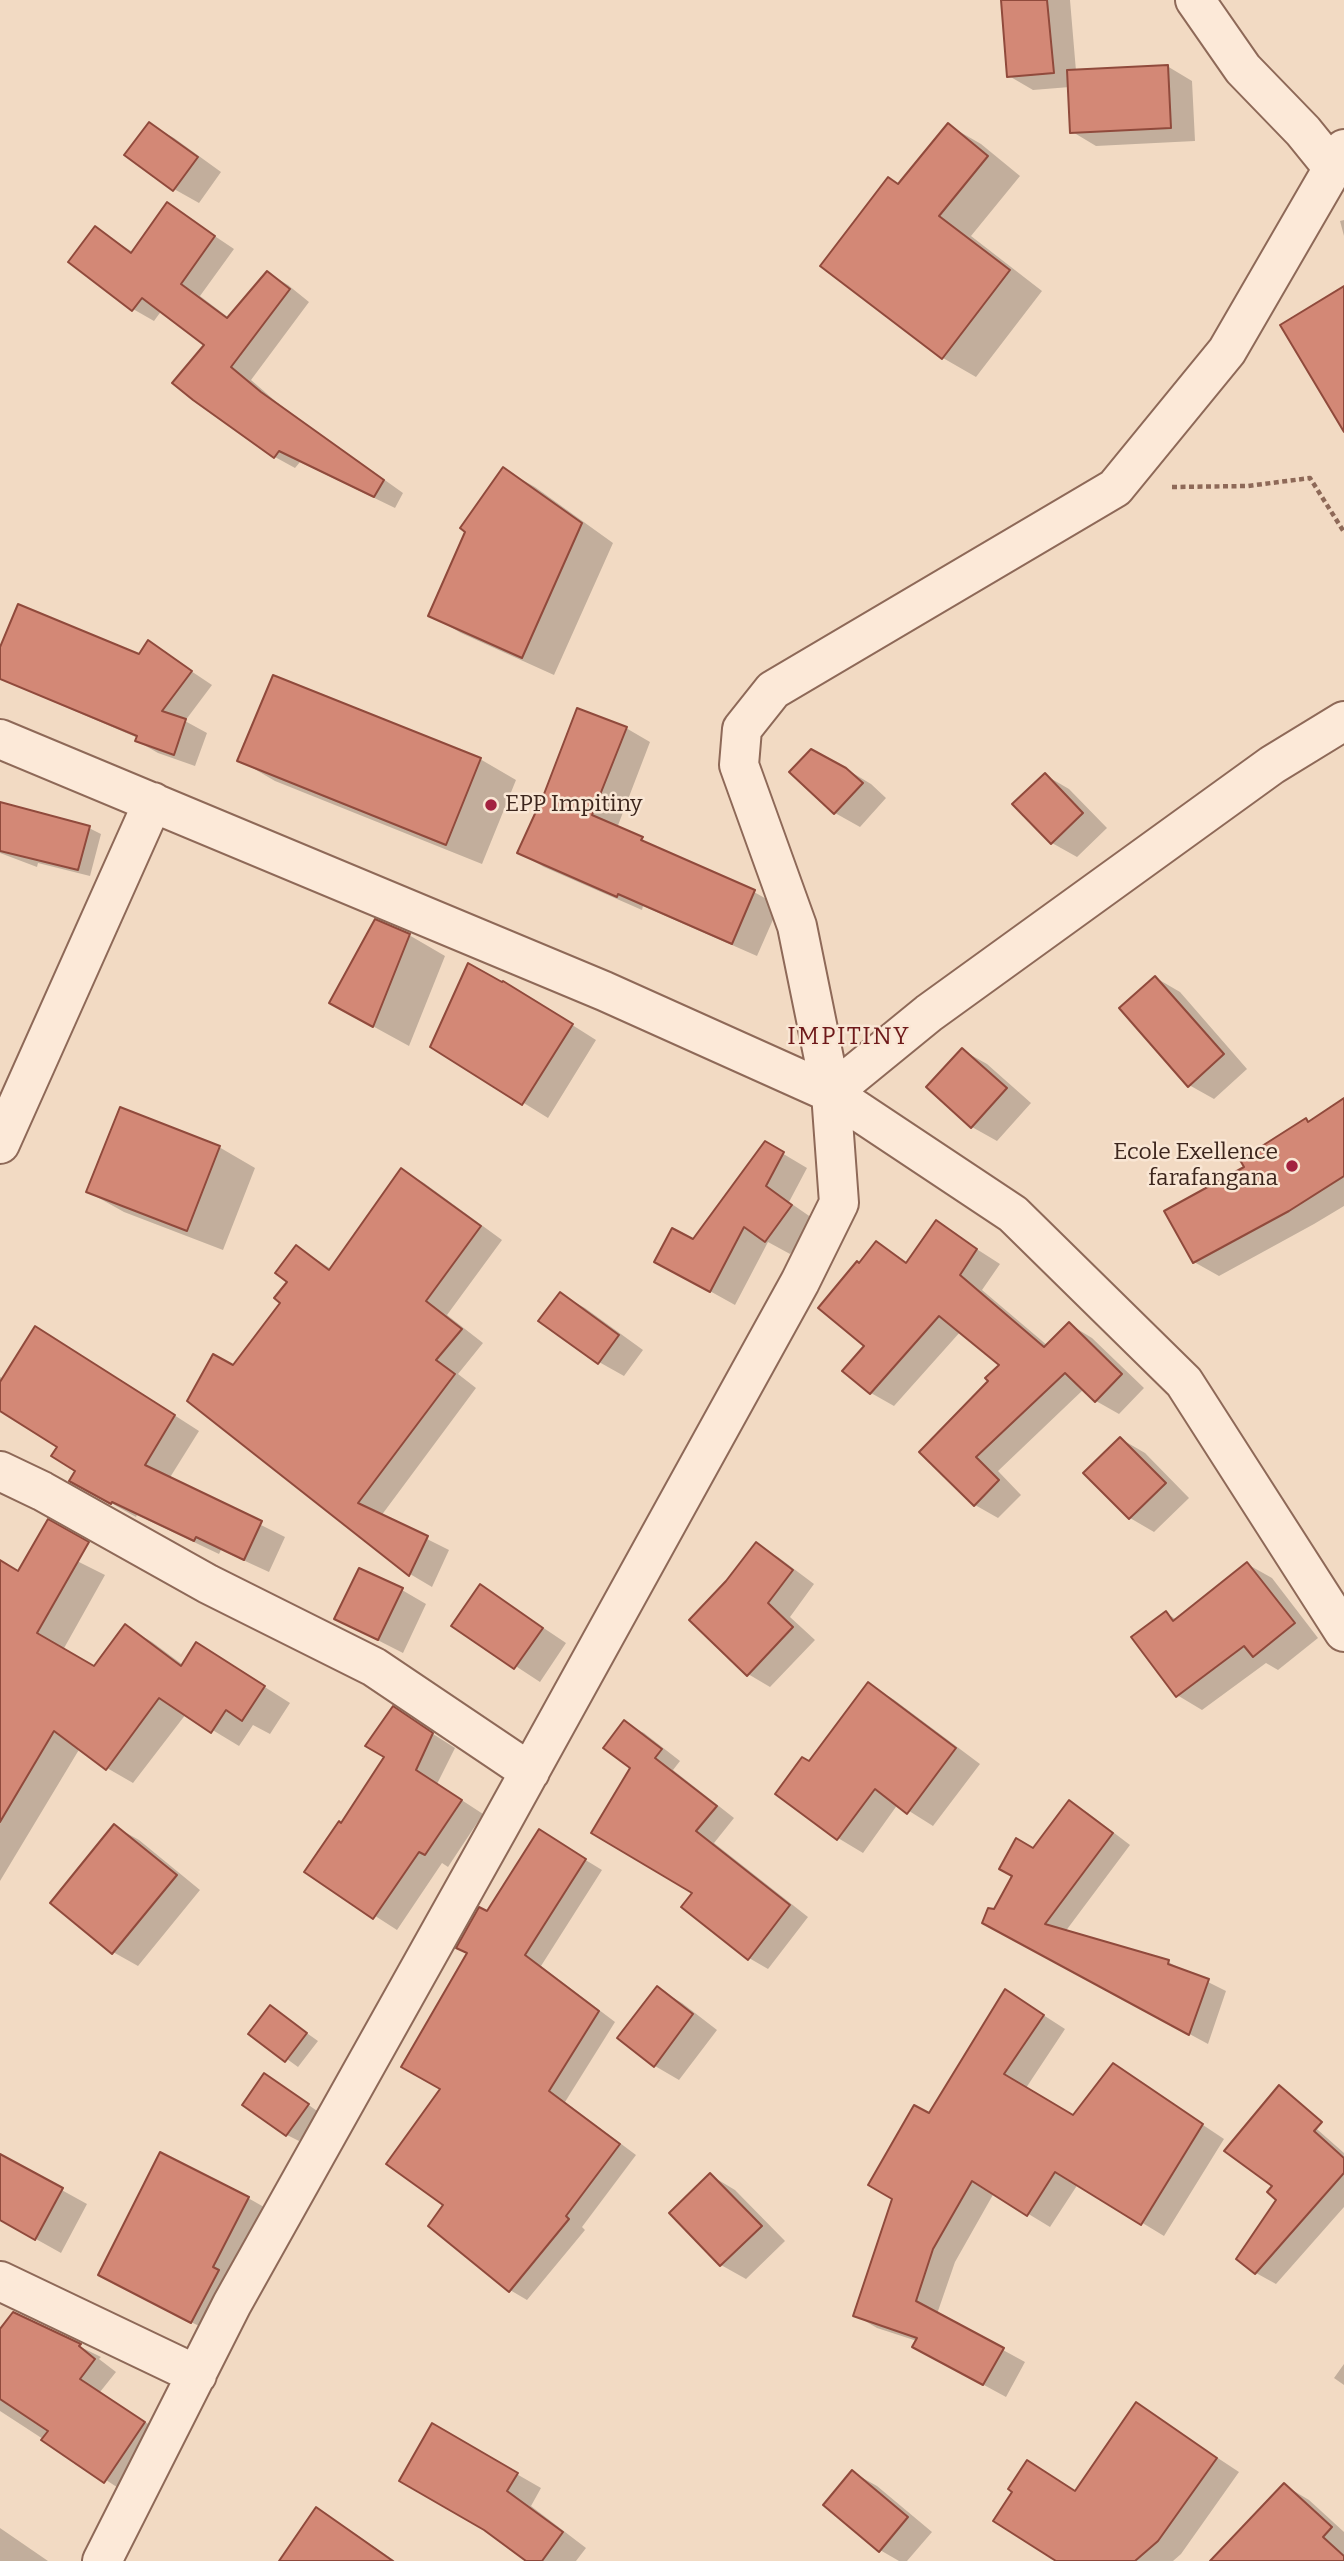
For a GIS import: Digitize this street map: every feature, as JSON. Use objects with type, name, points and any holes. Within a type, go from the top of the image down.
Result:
[{"type":"street","points":[[102,2561],[232,2304],[530,1772],[800,1282],[839,1203],[831,1093],[797,926],[738,765],[742,729],[773,690],[1115,488],[1227,351],[1338,158],[1303,131],[1244,69],[1195,0]]},
{"type":"street","points":[[831,1093],[940,1005],[1272,765],[1344,721]]},
{"type":"street","points":[[0,739],[604,991],[831,1093],[1013,1214],[1184,1382],[1344,1632]]},
{"type":"street","points":[[0,1144],[153,802]]},
{"type":"street","points":[[0,1471],[42,1491],[208,1584],[374,1667],[530,1772]]},
{"type":"street","points":[[0,2281],[197,2375]]},
{"type":"path","points":[[1115,488],[1248,486],[1310,478],[1344,531]]},
{"type":"building","points":[[1001,0],[1047,0],[1054,73],[1007,77]]},
{"type":"building","points":[[1168,65],[1171,128],[1070,133],[1067,70]]},
{"type":"building","points":[[149,122],[198,157],[173,191],[124,155]]},
{"type":"building","points":[[948,123],[988,156],[939,216],[1010,270],[942,359],[820,266],[888,177],[898,184]]},
{"type":"building","points":[[167,202],[215,236],[181,284],[227,318],[267,271],[290,289],[231,367],[261,392],[384,480],[374,497],[279,451],[274,458],[193,400],[172,383],[204,345],[142,298],[132,311],[68,262],[95,226],[131,253]]},
{"type":"building","points":[[1344,286],[1344,432],[1280,325]]},
{"type":"building","points":[[503,467],[582,523],[522,658],[428,616],[465,532],[460,528]]},
{"type":"building","points":[[18,604],[139,654],[148,640],[192,671],[162,711],[186,719],[174,755],[135,741],[137,736],[0,679],[0,647]]},
{"type":"building","points":[[273,675],[481,758],[446,845],[237,761]]},
{"type":"building","points":[[577,708],[627,727],[592,815],[643,837],[641,840],[755,890],[732,944],[517,853],[544,794]]},
{"type":"building","points":[[811,749],[846,768],[863,783],[834,814],[789,772]]},
{"type":"building","points":[[1045,773],[1083,813],[1051,844],[1012,804]]},
{"type":"building","points":[[0,802],[90,826],[78,870],[0,851]]},
{"type":"building","points":[[375,919],[410,934],[373,1027],[329,1003]]},
{"type":"building","points":[[468,963],[573,1024],[522,1105],[430,1047]]},
{"type":"building","points":[[1155,976],[1224,1054],[1188,1087],[1119,1008]]},
{"type":"building","points":[[962,1048],[1007,1088],[971,1128],[926,1087]]},
{"type":"building","points":[[1344,1098],[1344,1176],[1289,1211],[1193,1263],[1164,1211],[1244,1167],[1240,1160],[1306,1118],[1308,1122]]},
{"type":"building","points":[[120,1107],[220,1146],[187,1231],[86,1192]]},
{"type":"building","points":[[765,1141],[784,1152],[766,1186],[792,1205],[765,1242],[744,1227],[710,1292],[654,1262],[672,1228],[693,1239]]},
{"type":"building","points":[[401,1168],[481,1226],[426,1301],[462,1329],[436,1360],[455,1374],[358,1503],[428,1536],[409,1576],[187,1401],[213,1354],[233,1365],[280,1303],[274,1298],[287,1282],[275,1273],[296,1245],[329,1270]]},
{"type":"building","points":[[936,1220],[977,1249],[960,1275],[1044,1347],[1069,1322],[1122,1374],[1095,1402],[1065,1373],[976,1457],[999,1480],[974,1506],[919,1452],[988,1381],[985,1378],[999,1365],[939,1316],[870,1394],[842,1371],[864,1346],[818,1308],[876,1241],[906,1263]]},
{"type":"building","points":[[560,1292],[619,1335],[598,1364],[538,1321]]},
{"type":"building","points":[[35,1326],[175,1415],[145,1465],[262,1521],[244,1560],[196,1537],[194,1541],[112,1502],[111,1504],[69,1481],[75,1471],[51,1456],[57,1447],[0,1411],[0,1382]]},
{"type":"building","points":[[1120,1437],[1166,1483],[1129,1519],[1083,1473]]},
{"type":"building","points":[[48,1519],[89,1542],[37,1633],[94,1666],[125,1624],[181,1666],[196,1642],[265,1686],[242,1721],[226,1710],[211,1733],[159,1698],[106,1770],[54,1731],[0,1822],[0,1560],[18,1571]]},
{"type":"building","points":[[756,1542],[793,1570],[768,1603],[793,1627],[747,1676],[689,1620],[726,1581]]},
{"type":"building","points":[[1247,1562],[1295,1623],[1253,1657],[1244,1646],[1176,1697],[1131,1637],[1166,1611],[1173,1621]]},
{"type":"building","points":[[359,1568],[403,1588],[378,1640],[334,1619]]},
{"type":"building","points":[[480,1584],[543,1628],[514,1669],[451,1626]]},
{"type":"building","points":[[868,1682],[956,1748],[907,1814],[875,1789],[837,1840],[775,1794],[802,1757],[809,1761]]},
{"type":"building","points":[[393,1706],[433,1733],[416,1770],[462,1800],[425,1855],[419,1852],[373,1919],[304,1872],[339,1821],[341,1823],[384,1757],[365,1746]]},
{"type":"building","points":[[624,1720],[662,1749],[655,1758],[717,1806],[696,1831],[790,1905],[748,1960],[681,1907],[692,1893],[591,1833],[630,1768],[603,1748]]},
{"type":"building","points":[[1069,1800],[1113,1833],[1045,1924],[1169,1960],[1168,1964],[1209,1979],[1189,2035],[982,1923],[988,1908],[994,1909],[1012,1876],[999,1869],[1016,1838],[1033,1848]]},
{"type":"building","points":[[114,1824],[177,1875],[112,1954],[50,1903]]},
{"type":"building","points":[[539,1829],[586,1859],[525,1955],[599,2011],[549,2091],[620,2144],[566,2216],[569,2219],[509,2292],[428,2226],[443,2205],[386,2164],[440,2089],[401,2067],[467,1953],[456,1948],[479,1907],[487,1911]]},
{"type":"building","points":[[657,1986],[693,2014],[654,2067],[617,2038]]},
{"type":"building","points":[[1005,1989],[1044,2015],[1004,2074],[1073,2115],[1113,2063],[1203,2124],[1141,2225],[1055,2172],[1027,2216],[972,2181],[933,2249],[916,2301],[1004,2348],[983,2385],[912,2347],[917,2338],[853,2316],[892,2199],[868,2185],[914,2105],[929,2113]]},
{"type":"building","points":[[270,2005],[307,2033],[285,2062],[248,2034]]},
{"type":"building","points":[[264,2073],[309,2104],[286,2136],[242,2105]]},
{"type":"building","points":[[1279,2085],[1322,2122],[1314,2131],[1344,2158],[1344,2173],[1255,2274],[1236,2259],[1276,2200],[1267,2192],[1272,2186],[1224,2151]]},
{"type":"building","points":[[160,2152],[249,2197],[213,2267],[219,2270],[191,2323],[98,2275]]},
{"type":"building","points":[[0,2154],[63,2188],[35,2240],[0,2220]]},
{"type":"building","points":[[710,2173],[762,2226],[720,2266],[669,2213]]},
{"type":"building","points":[[13,2312],[81,2344],[79,2346],[95,2359],[80,2379],[145,2422],[104,2483],[41,2440],[48,2431],[0,2399],[0,2329]]},
{"type":"building","points":[[1136,2402],[1217,2458],[1158,2541],[1135,2561],[1056,2561],[993,2521],[1012,2492],[1008,2489],[1027,2460],[1075,2491]]},
{"type":"building","points":[[432,2423],[518,2473],[507,2491],[563,2532],[542,2561],[526,2561],[484,2530],[399,2481]]},
{"type":"building","points":[[852,2470],[908,2517],[879,2552],[823,2505]]},
{"type":"building","points":[[1284,2483],[1332,2527],[1323,2537],[1344,2556],[1344,2561],[1210,2561]]},
{"type":"building","points":[[316,2507],[393,2561],[279,2561]]},
{"type":"place","name":"EPP Impitiny","points":[[491,805]]},
{"type":"place","name":"Ecole Exellence farafangana","points":[[1292,1166]]},
{"type":"district","name":"IMPITINY","points":[[849,1037]]}]
